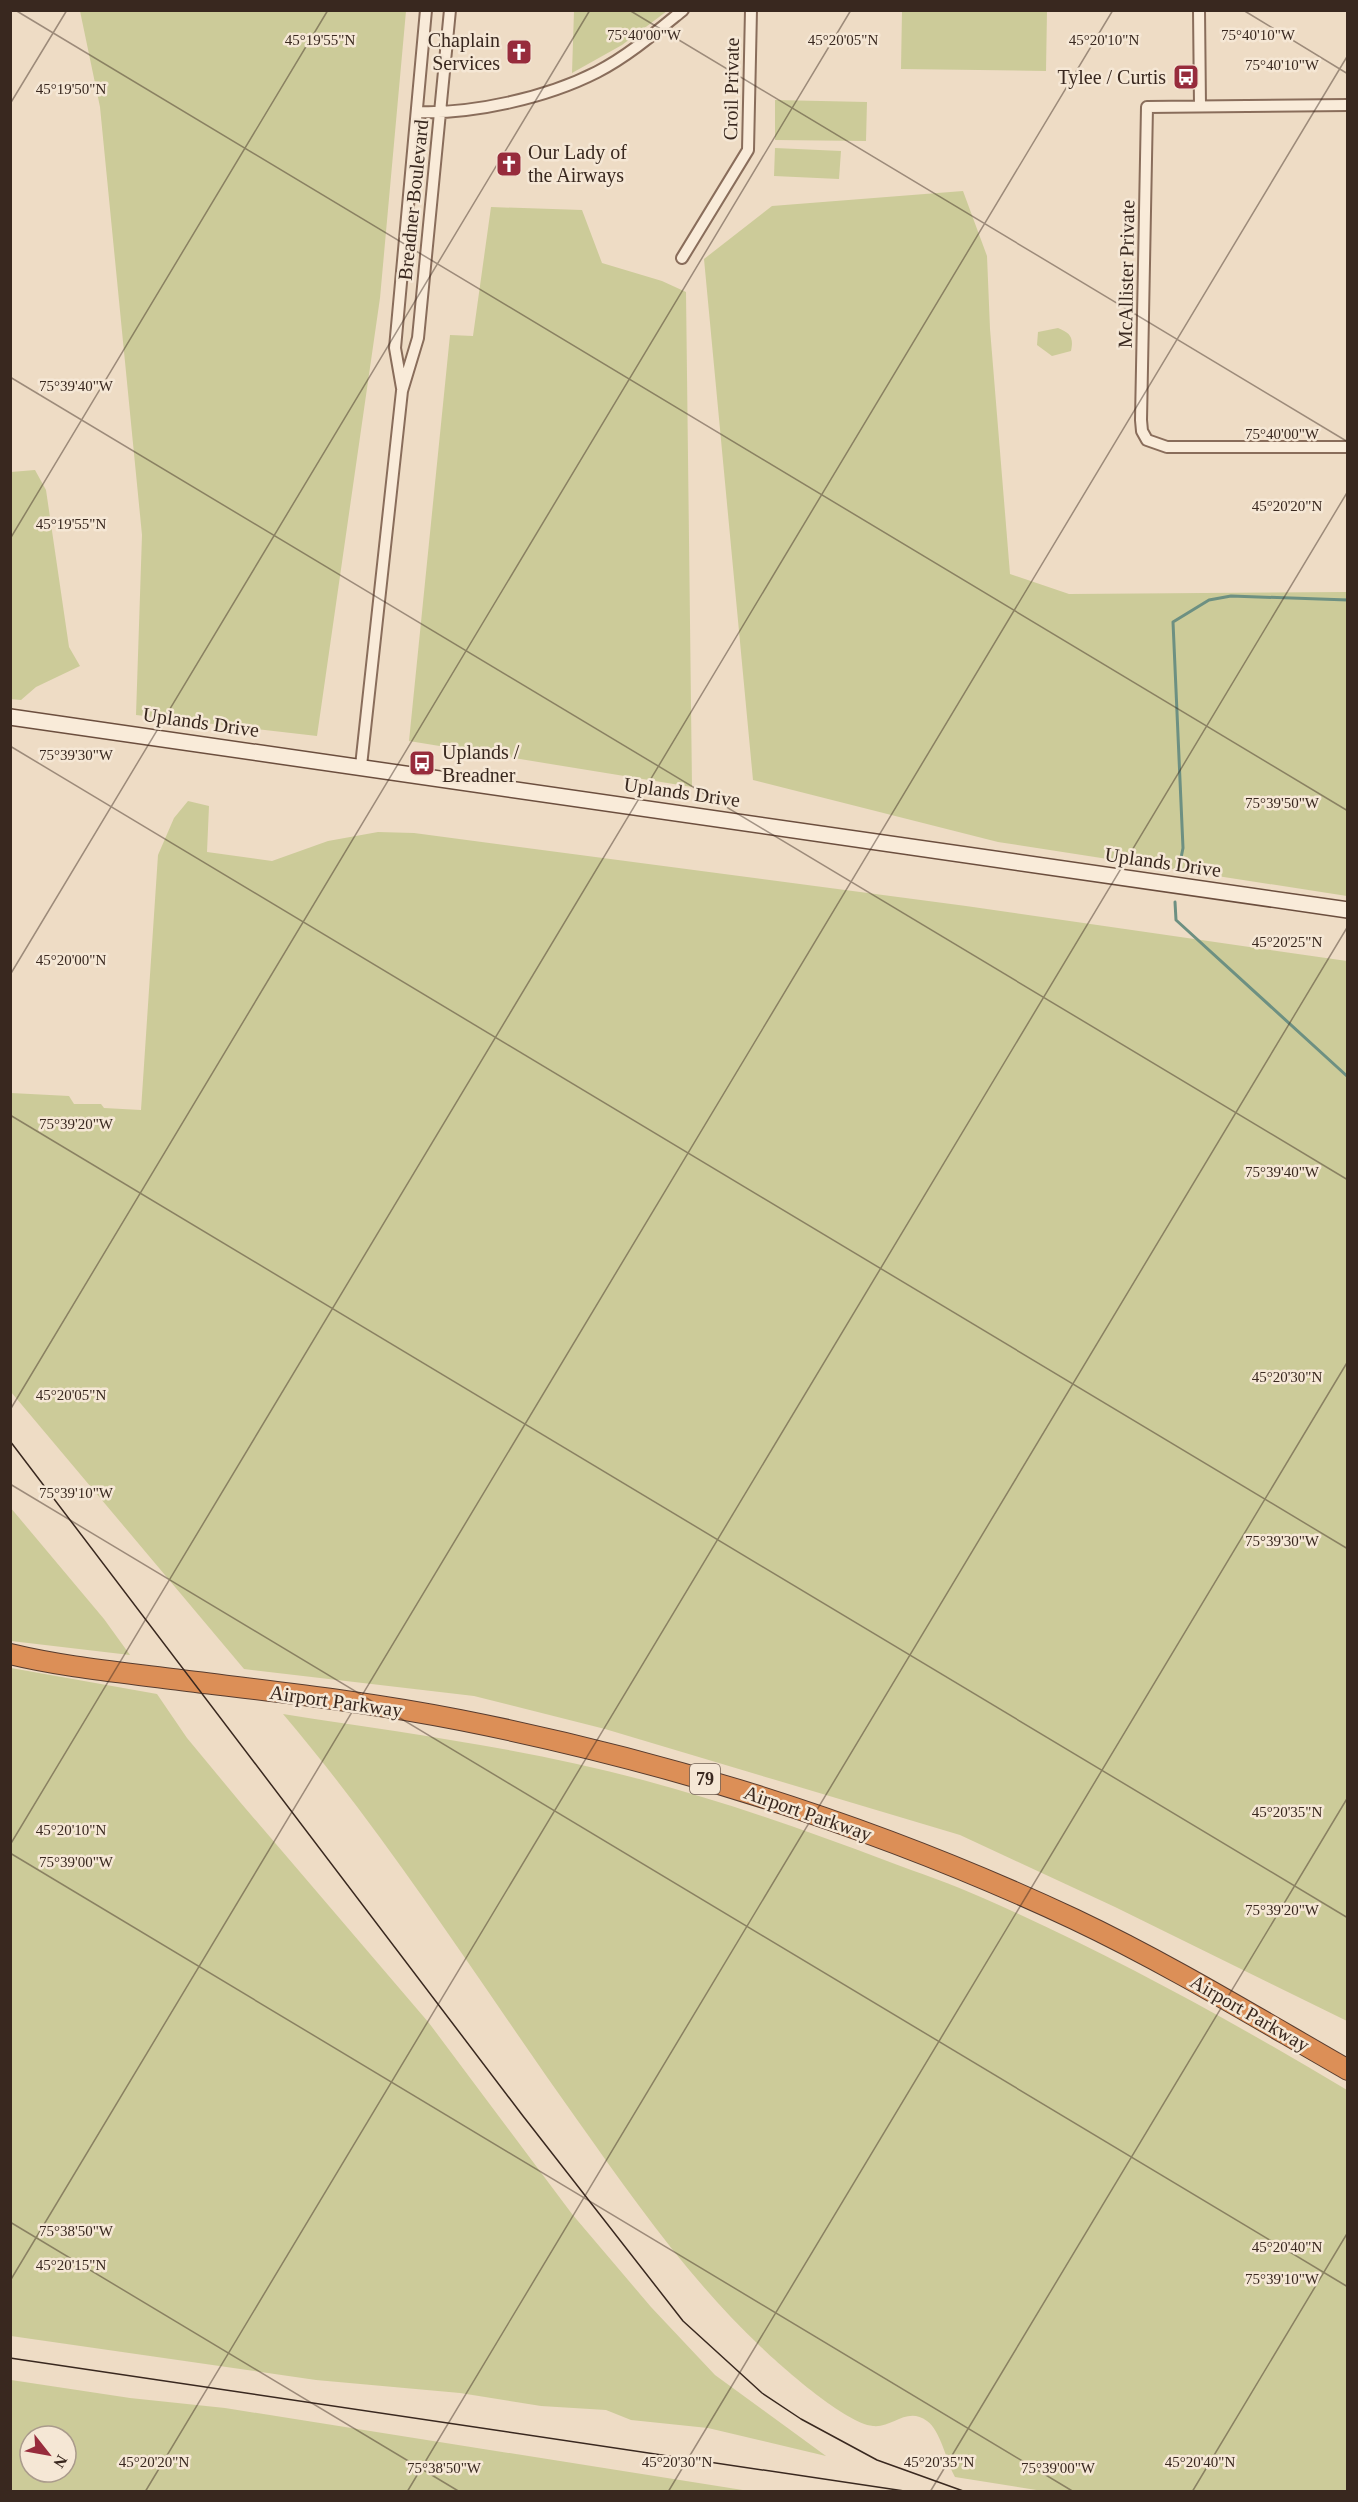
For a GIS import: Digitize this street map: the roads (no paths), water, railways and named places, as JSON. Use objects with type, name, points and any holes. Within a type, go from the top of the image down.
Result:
[{"type":"highway","name":"Airport Parkway","points":[[10,1654],[78,1667],[435,1715],[584,1746],[720,1783],[896,1843],[1073,1919],[1206,1987],[1347,2070]]},
{"type":"main road","name":"Uplands Drive","points":[[10,717],[1347,910]]},
{"type":"street","name":"Breadner Boulevard","points":[[402,391],[395,348],[426,10]]},
{"type":"street","name":"Breadner Boulevard","points":[[361,766],[402,391],[418,338],[450,10]]},
{"type":"street","points":[[417,112],[440,113],[488,108],[563,86],[597,72],[635,49],[683,10]]},
{"type":"street","name":"Croil Private","points":[[682,258],[748,150],[751,10]]},
{"type":"street","points":[[1199,10],[1200,106],[1347,105]]},
{"type":"street","name":"McAllister Private","points":[[1200,106],[1147,107],[1142,431],[1147,440],[1157,445],[1184,448],[1347,447]]},
{"type":"waterway","points":[[1181,858],[1183,848],[1173,622],[1209,600],[1231,596],[1348,600]]},
{"type":"waterway","points":[[1175,902],[1176,920],[1348,1077]]},
{"type":"tram line","points":[[10,1441],[523,2116],[683,2321],[762,2393],[801,2419],[877,2460],[966,2492]]},
{"type":"tram line","points":[[10,2358],[911,2492]]},
{"type":"place","name":"Chaplain Services","points":[[519,52]]},
{"type":"place","name":"Tylee / Curtis","points":[[1186,77]]},
{"type":"place","name":"Our Lady of the Airways","points":[[509,164]]},
{"type":"place","name":"Uplands / Breadner","points":[[422,763]]}]
